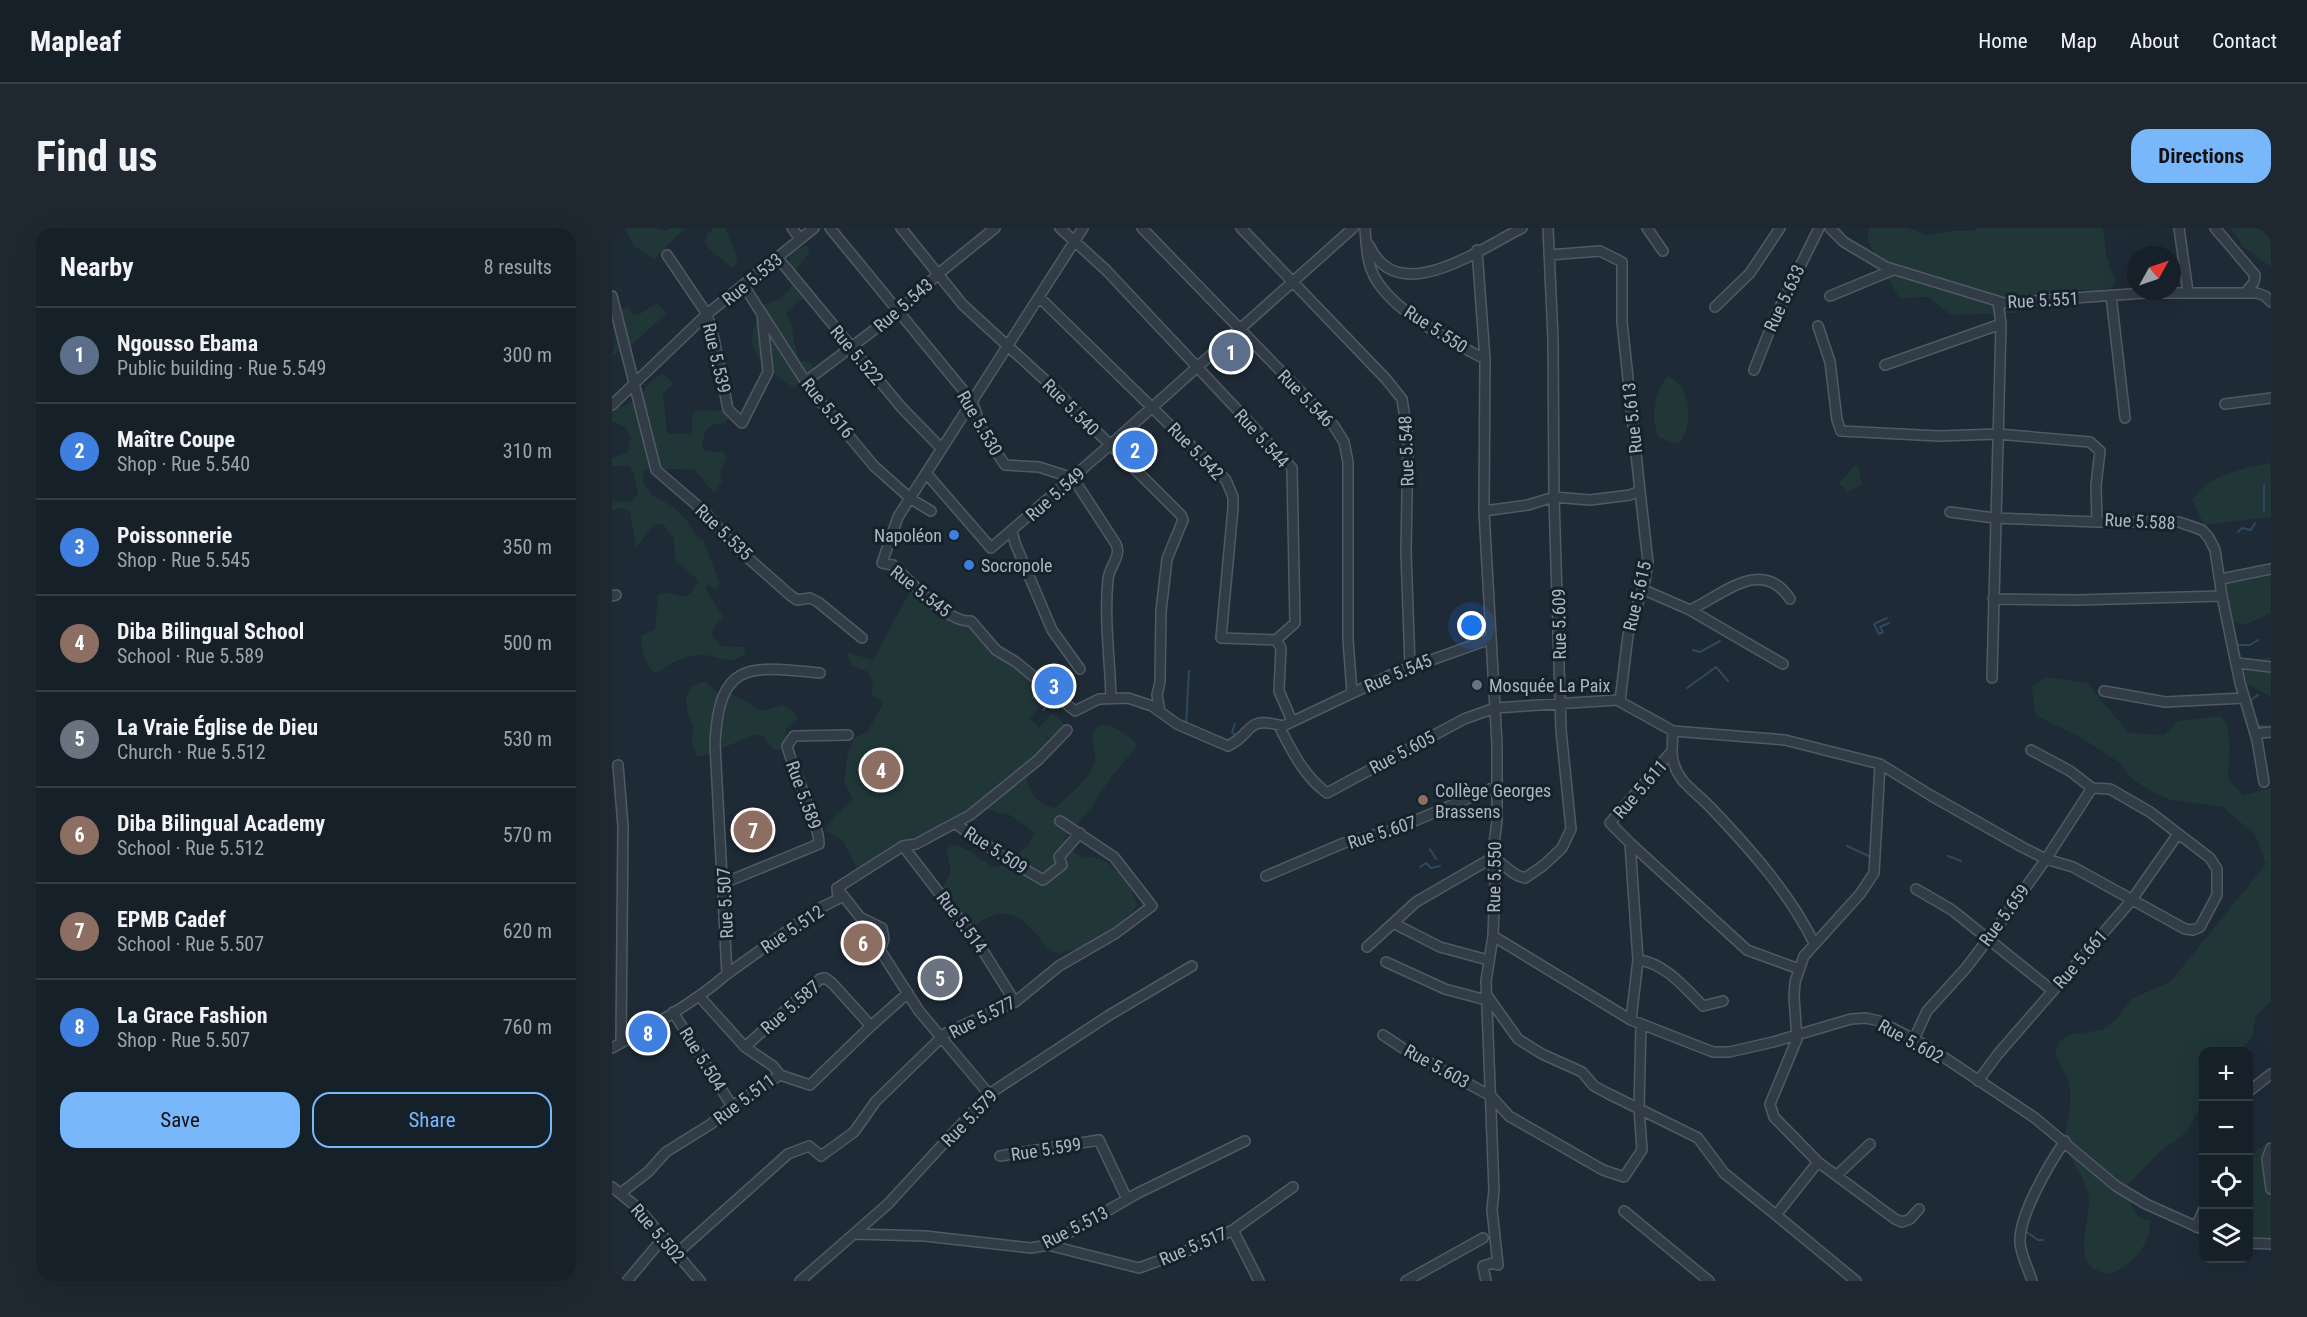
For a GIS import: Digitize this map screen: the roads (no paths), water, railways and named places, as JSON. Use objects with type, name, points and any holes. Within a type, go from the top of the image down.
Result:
[{"type":"street","points":[[792,228],[800,239]]},
{"type":"street","name":"Rue 5.533","points":[[612,405],[706,314],[814,228]]},
{"type":"street","name":"Rue 5.530","points":[[830,228],[972,401],[983,432],[1005,465],[1040,467],[1072,478]]},
{"type":"street","name":"Rue 5.540","points":[[901,228],[970,312],[1110,445],[1183,520],[1167,559],[1161,611],[1160,682],[1157,695],[1160,711]]},
{"type":"street","name":"Rue 5.544","points":[[1060,228],[1106,270],[1292,468],[1295,623],[1276,640]]},
{"type":"street","name":"Rue 5.545","points":[[1083,228],[898,518],[882,563],[893,565],[945,613],[963,622],[971,621],[996,650],[1016,662],[1075,711],[1099,699],[1128,698],[1160,711],[1177,724],[1228,746],[1249,727],[1268,720],[1282,726],[1410,667],[1490,639]]},
{"type":"street","name":"Rue 5.546","points":[[1142,228],[1334,426],[1344,442],[1348,462],[1348,639],[1352,693]]},
{"type":"street","name":"Rue 5.548","points":[[1241,228],[1386,379],[1402,399],[1408,438],[1406,552],[1410,667]]},
{"type":"street","name":"Rue 5.549","points":[[926,473],[927,477],[991,548],[1353,228]]},
{"type":"street","points":[[1365,231],[1376,258],[1403,275],[1414,276],[1436,271],[1522,228]]},
{"type":"street","name":"Rue 5.609","points":[[1492,858],[1498,860],[1512,874],[1525,878],[1563,848],[1571,829],[1564,770],[1554,498],[1553,339],[1548,228]]},
{"type":"street","points":[[1647,228],[1663,251]]},
{"type":"street","points":[[1715,308],[1750,273],[1780,228]]},
{"type":"street","name":"Rue 5.633","points":[[1754,370],[1771,325],[1819,228]]},
{"type":"street","name":"Rue 5.551","points":[[1830,228],[1855,250],[1893,270],[1998,302],[2188,292],[2246,293],[2265,296],[2271,302]]},
{"type":"street","points":[[2179,228],[2188,292]]},
{"type":"street","points":[[2215,228],[2255,274],[2254,282],[2246,293]]},
{"type":"street","name":"Rue 5.543","points":[[809,379],[898,311],[988,230]]},
{"type":"street","name":"Rue 5.550","points":[[1365,231],[1371,270],[1398,304],[1442,335],[1485,359],[1484,511],[1497,786],[1497,821],[1492,858],[1495,880],[1493,936],[1488,960],[1486,997],[1494,1190],[1492,1210],[1498,1265],[1493,1263],[1483,1266],[1486,1281]]},
{"type":"street","points":[[1477,250],[1485,359]]},
{"type":"street","name":"Rue 5.613","points":[[1549,255],[1600,251],[1622,262],[1622,322],[1640,491]]},
{"type":"street","name":"Rue 5.539","points":[[667,255],[706,314],[714,339],[728,409],[742,423],[768,372],[762,314]]},
{"type":"street","name":"Rue 5.522","points":[[778,258],[901,407],[941,448]]},
{"type":"street","points":[[1830,296],[1893,270]]},
{"type":"street","name":"Rue 5.516","points":[[744,286],[813,393],[874,466],[910,499],[931,511]]},
{"type":"street","points":[[2111,295],[2125,418]]},
{"type":"street","name":"Rue 5.535","points":[[612,296],[656,470],[706,513],[730,543],[790,595],[797,600],[810,598],[818,602],[862,638]]},
{"type":"street","name":"Rue 5.542","points":[[1039,297],[1226,480],[1233,497],[1221,638],[1276,640]]},
{"type":"street","points":[[1992,678],[1994,518],[2001,324],[1998,302]]},
{"type":"street","points":[[1885,365],[2001,324]]},
{"type":"street","points":[[1818,326],[1827,349],[1837,420],[1841,431],[1939,436],[1998,434]]},
{"type":"street","points":[[2225,404],[2271,398]]},
{"type":"street","name":"Rue 5.588","points":[[1998,434],[2096,444],[2100,450],[2097,522],[2179,522],[2196,527],[2209,538],[2215,550],[2222,596],[2264,782]]},
{"type":"street","points":[[1072,478],[1118,549],[1108,580],[1107,641],[1111,698]]},
{"type":"street","points":[[1484,511],[1528,505],[1554,498],[1590,500],[1630,495],[1640,491]]},
{"type":"street","name":"Rue 5.615","points":[[1620,701],[1628,635],[1648,562],[1640,491]]},
{"type":"street","points":[[1950,512],[1994,518],[2097,522]]},
{"type":"street","points":[[1012,531],[1052,630],[1080,669]]},
{"type":"street","points":[[2221,579],[2271,569]]},
{"type":"street","points":[[1690,610],[1742,582],[1755,578],[1776,583],[1790,599]]},
{"type":"street","points":[[1642,589],[1690,610],[1783,664]]},
{"type":"street","points":[[1993,599],[2076,600],[2222,596]]},
{"type":"street","points":[[1276,640],[1281,648],[1279,691],[1292,721]]},
{"type":"street","points":[[2238,663],[2271,666]]},
{"type":"street","name":"Rue 5.507","points":[[727,974],[715,744],[716,720],[727,685],[747,672],[772,668],[820,673]]},
{"type":"street","points":[[2104,691],[2165,702],[2244,698]]},
{"type":"street","points":[[1562,703],[1620,701],[1673,731],[1785,740],[1880,764],[1930,795],[2046,859],[2073,867],[2185,929],[2200,927],[2217,895],[2217,869],[2210,858],[2150,812],[2110,789],[2092,788],[2070,771],[2031,750]]},
{"type":"street","name":"Rue 5.605","points":[[1282,726],[1281,730],[1296,758],[1314,784],[1327,794],[1464,719],[1495,708],[1562,703]]},
{"type":"street","points":[[837,888],[903,846],[916,844],[956,824],[1005,788],[1052,747],[1067,730]]},
{"type":"street","name":"Rue 5.611","points":[[1630,843],[1610,823],[1672,751],[1673,731]]},
{"type":"street","points":[[2255,735],[2271,732]]},
{"type":"street","name":"Rue 5.589","points":[[724,883],[819,844],[819,831],[810,815],[808,801],[787,746],[794,736],[848,735]]},
{"type":"street","points":[[1672,751],[1673,763],[1684,782],[1715,812],[1770,876],[1795,909],[1814,943]]},
{"type":"street","points":[[1880,764],[1874,873],[1860,894],[1814,943],[1799,969],[1794,997],[1797,1034],[1770,1107],[1779,1123],[1818,1162],[1895,1219],[1902,1222],[1910,1219],[1919,1209]]},
{"type":"street","points":[[618,765],[623,826],[621,1043]]},
{"type":"street","name":"Rue 5.607","points":[[1266,876],[1344,843],[1403,826],[1497,786]]},
{"type":"street","name":"Rue 5.659","points":[[1914,1039],[1927,1011],[1966,968],[2046,859],[2092,788]]},
{"type":"street","name":"Rue 5.577","points":[[676,1254],[788,1154],[809,1146],[821,1156],[854,1132],[876,1101],[956,1027],[1015,1002],[1059,966],[1116,933],[1152,906],[1130,874],[1114,858],[1060,821]]},
{"type":"street","name":"Rue 5.509","points":[[956,824],[1002,856],[1043,880],[1062,865],[1059,856],[1080,833]]},
{"type":"street","name":"Rue 5.661","points":[[1978,1081],[1998,1054],[2131,901],[2178,834]]},
{"type":"street","points":[[1630,843],[1747,950],[1799,969]]},
{"type":"street","points":[[1630,843],[1638,960],[1631,1020]]},
{"type":"street","name":"Rue 5.514","points":[[903,846],[980,946],[1015,1002]]},
{"type":"street","points":[[1367,947],[1416,902],[1492,858]]},
{"type":"street","name":"Rue 5.512","points":[[727,974],[818,909],[838,899],[837,888]]},
{"type":"street","name":"Rue 5.512","points":[[837,888],[860,916],[882,928],[884,939],[880,950],[908,993],[942,1038],[989,1094]]},
{"type":"street","points":[[1916,889],[1952,910],[2053,991]]},
{"type":"street","points":[[1393,923],[1440,947],[1488,960]]},
{"type":"street","name":"Rue 5.602","points":[[1493,936],[1631,1020],[1713,1052],[1736,1050],[1851,1019],[1866,1018],[1879,1021],[1914,1039],[1978,1081],[2065,1142],[2116,1186],[2146,1204],[2199,1228]]},
{"type":"street","points":[[1638,960],[1651,962],[1667,971],[1704,1006],[1723,1001]]},
{"type":"street","points":[[1386,962],[1445,989],[1486,997],[1506,1018],[1507,1025],[1515,1037],[1530,1048],[1582,1072],[1594,1086],[1698,1137],[1724,1173],[1856,1281]]},
{"type":"street","name":"Rue 5.579","points":[[800,1281],[888,1204],[989,1094],[1107,1016],[1192,966]]},
{"type":"street","points":[[612,1048],[699,996],[727,974]]},
{"type":"street","name":"Rue 5.587","points":[[745,1047],[820,979],[825,978],[870,1026]]},
{"type":"street","points":[[780,1075],[810,1085],[870,1026],[908,993]]},
{"type":"street","name":"Rue 5.511","points":[[621,1193],[648,1173],[666,1152],[711,1124],[732,1106],[780,1075],[773,1066],[745,1047],[699,996]]},
{"type":"street","name":"Rue 5.504","points":[[674,1012],[732,1106]]},
{"type":"street","points":[[1639,1108],[1641,1024]]},
{"type":"street","points":[[1488,1026],[1501,1028],[1507,1025]]},
{"type":"street","name":"Rue 5.603","points":[[1383,1035],[1404,1049],[1491,1096],[1509,1116],[1603,1170],[1624,1177],[1642,1150],[1639,1108]]},
{"type":"street","points":[[2253,1088],[2271,1074]]},
{"type":"street","name":"Rue 5.599","points":[[1000,1156],[1099,1140],[1127,1199]]},
{"type":"street","name":"Rue 5.513","points":[[854,1234],[925,1236],[1031,1248],[1048,1245],[1127,1199],[1245,1141]]},
{"type":"street","points":[[2032,1281],[2023,1262],[2020,1229],[2050,1162],[2065,1142]]},
{"type":"street","points":[[1837,1176],[1870,1144]]},
{"type":"street","points":[[2271,1148],[2267,1159],[2271,1189]]},
{"type":"street","points":[[1776,1215],[1818,1162]]},
{"type":"street","name":"Rue 5.502","points":[[612,1187],[638,1208],[700,1281]]},
{"type":"street","name":"Rue 5.517","points":[[1048,1245],[1139,1268],[1197,1247],[1233,1230],[1293,1187]]},
{"type":"street","points":[[1624,1211],[1708,1281]]},
{"type":"street","points":[[1233,1230],[1259,1281]]},
{"type":"street","points":[[627,1281],[664,1237]]},
{"type":"street","points":[[1406,1281],[1483,1238]]},
{"type":"street","points":[[2253,1243],[2271,1244]]},
{"type":"waterway","points":[[2264,485],[2264,511]]},
{"type":"waterway","points":[[2238,532],[2242,528],[2251,530],[2255,523]]},
{"type":"waterway","points":[[1876,623],[1887,618]]},
{"type":"waterway","points":[[1874,624],[1879,634],[1883,632],[1880,627],[1889,623]]},
{"type":"waterway","points":[[2235,645],[2250,645],[2258,640]]},
{"type":"waterway","points":[[1693,650],[1700,652],[1720,641]]},
{"type":"waterway","points":[[1687,688],[1716,667],[1728,681]]},
{"type":"waterway","points":[[1186,725],[1189,671]]},
{"type":"waterway","points":[[1032,698],[1044,688]]},
{"type":"waterway","points":[[2252,707],[2251,700],[2258,695]]},
{"type":"waterway","points":[[1043,710],[1054,699]]},
{"type":"waterway","points":[[1235,724],[1232,732],[1236,736]]},
{"type":"waterway","points":[[2256,726],[2271,727]]},
{"type":"waterway","points":[[1847,846],[1871,857]]},
{"type":"waterway","points":[[1430,849],[1436,859]]},
{"type":"waterway","points":[[1948,856],[1961,861]]},
{"type":"waterway","points":[[1420,867],[1426,863],[1431,868],[1440,866]]},
{"type":"waterway","points":[[2025,1231],[2038,1240],[2043,1240]]},
{"type":"place","name":"Ngousso Ebama","points":[[1231,352]]},
{"type":"place","name":"Maître Coupe","points":[[1135,450]]},
{"type":"place","name":"Napoléon","points":[[954,535]]},
{"type":"place","name":"Socropole","points":[[969,565]]},
{"type":"place","name":"Mosquée La Paix","points":[[1477,685]]},
{"type":"place","name":"Poissonnerie","points":[[1054,686]]},
{"type":"place","name":"Diba Bilingual School","points":[[881,770]]},
{"type":"place","name":"Collège Georges Brassens","points":[[1423,800]]},
{"type":"place","name":"EPMB Cadef","points":[[753,830]]},
{"type":"place","name":"Diba Bilingual Academy","points":[[863,943]]},
{"type":"place","name":"La Vraie Église de Dieu","points":[[940,978]]},
{"type":"place","name":"La Grace Fashion","points":[[648,1033]]}]
